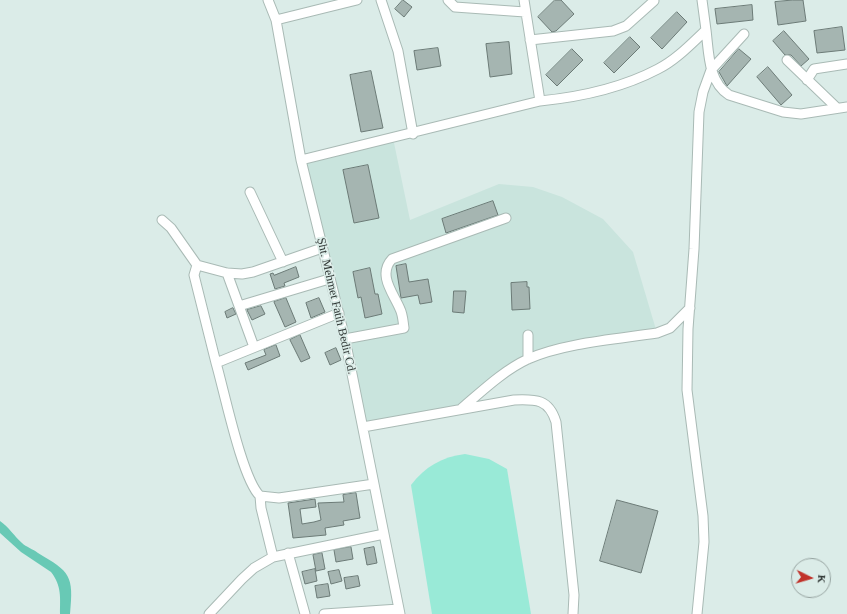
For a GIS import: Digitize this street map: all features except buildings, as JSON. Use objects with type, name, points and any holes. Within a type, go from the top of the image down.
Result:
[{"type":"street","name":"Şht. Mehmet Fatih Bedir Cd.","points":[[268,0],[276,20],[301,160],[345,340],[399,611]]},
{"type":"street","points":[[276,20],[357,0]]},
{"type":"street","points":[[381,0],[398,51],[413,134]]},
{"type":"street","points":[[448,0],[455,7],[525,12]]},
{"type":"street","points":[[524,0],[540,101]]},
{"type":"street","points":[[530,40],[613,31],[626,26],[654,0]]},
{"type":"street","points":[[702,0],[711,70],[718,85],[729,95],[782,112],[801,114],[847,107]]},
{"type":"street","points":[[301,160],[413,134],[540,101],[580,96],[648,74],[675,58],[706,30]]},
{"type":"street","points":[[697,614],[704,542],[703,516],[686,390],[694,249],[699,112],[703,92],[711,70],[744,34]]},
{"type":"street","points":[[787,60],[837,108]]},
{"type":"street","points":[[807,80],[814,69],[847,64]]},
{"type":"street","points":[[250,192],[283,262]]},
{"type":"street","points":[[345,340],[404,328],[400,308],[389,288],[387,279],[387,266],[392,259],[506,218]]},
{"type":"street","points":[[162,220],[171,228],[197,265],[227,273],[242,274],[253,272],[322,248]]},
{"type":"street","points":[[197,265],[194,275],[216,363],[244,464],[253,486],[260,496],[261,508],[273,557]]},
{"type":"street","points":[[227,273],[254,347]]},
{"type":"street","points":[[239,306],[329,279]]},
{"type":"street","points":[[460,409],[507,372],[528,359],[572,347],[657,333],[670,328],[690,308]]},
{"type":"street","points":[[216,363],[339,313]]},
{"type":"street","points":[[528,335],[528,359]]},
{"type":"street","points":[[362,427],[460,409],[528,399],[545,404],[552,410],[556,422],[572,573],[574,595],[573,614]]},
{"type":"street","points":[[260,496],[279,498],[374,484]]},
{"type":"street","points":[[208,614],[242,578],[254,568],[273,557],[384,534]]},
{"type":"street","points":[[288,553],[305,614]]},
{"type":"street","points":[[324,614],[399,611]]},
{"type":"shaded area","points":[[393,138],[410,220],[499,184],[533,187],[562,197],[603,219],[633,252],[657,333],[528,359],[460,409],[363,427],[301,160]]},
{"type":"shaded area","points":[[465,454],[489,459],[507,469],[531,614],[432,614],[411,485],[422,473],[434,464],[456,455]]},
{"type":"shaded area","points":[[0,521],[19,540],[57,565],[68,576],[71,591],[70,614],[60,614],[59,587],[55,577],[51,572],[21,552],[0,533]]}]
